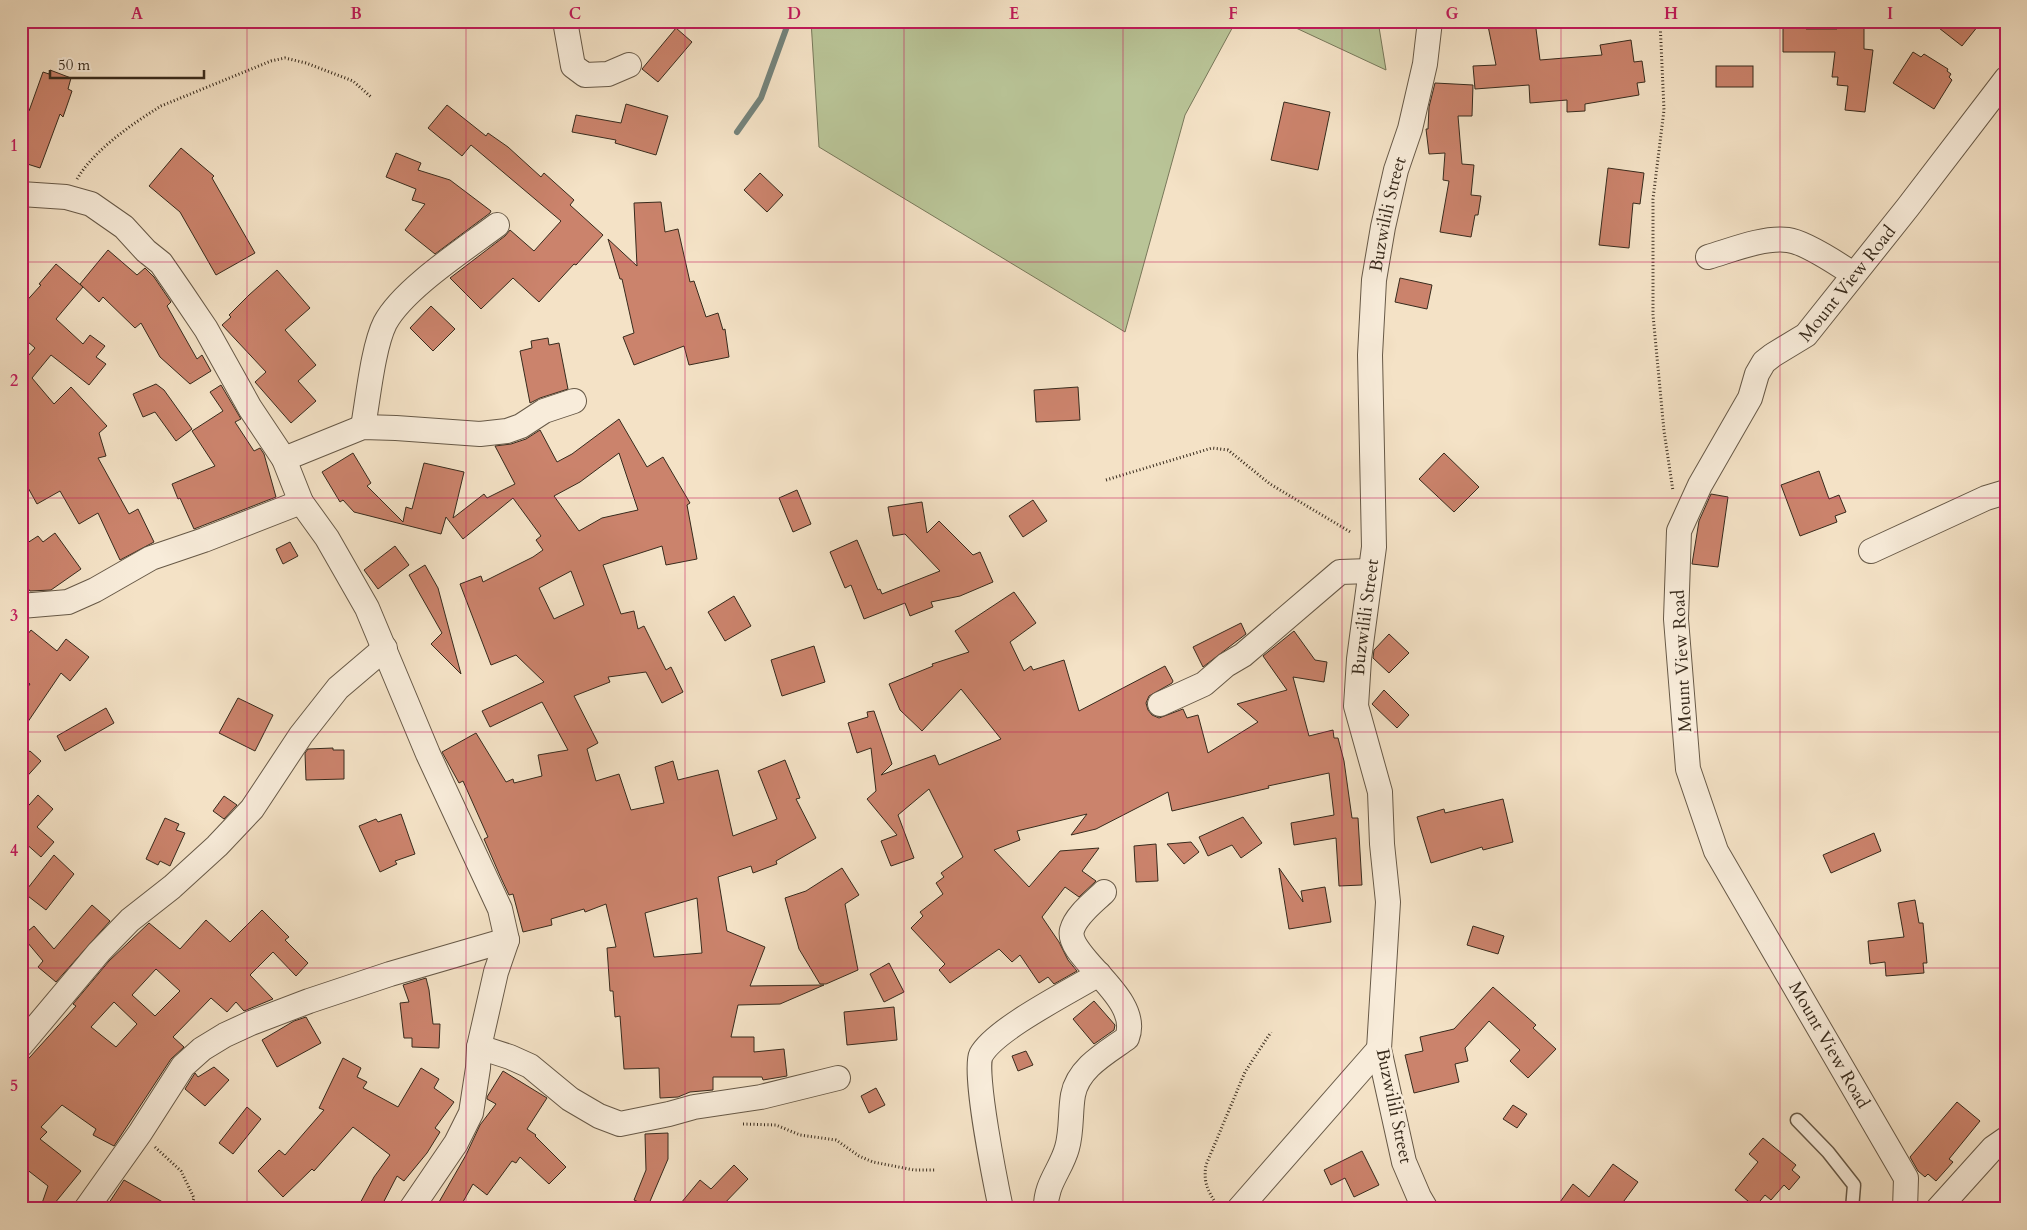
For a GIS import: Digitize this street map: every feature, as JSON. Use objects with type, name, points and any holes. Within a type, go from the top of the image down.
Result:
[{"type":"street","points":[[565,21],[573,66],[585,75],[608,74],[629,65]]},
{"type":"street","name":"Buzwilili Street","points":[[1426,1209],[1404,1162],[1379,1049],[1388,902],[1382,844],[1380,792],[1356,706],[1359,659],[1374,547],[1370,355],[1374,280],[1383,226],[1396,170],[1410,129],[1425,64],[1430,21]]},
{"type":"street","name":"Mount View Road","points":[[1905,1209],[1906,1178],[1716,851],[1688,769],[1676,619],[1679,531],[1700,485],[1750,398],[1757,374],[1764,362],[1806,335],[1908,207],[2006,79]]},
{"type":"street","points":[[21,194],[66,197],[91,204],[124,227],[146,251],[161,263],[206,329],[250,408],[284,459],[301,502],[327,538],[367,608],[424,746],[500,909],[506,940],[496,972],[479,1047],[478,1068],[471,1113],[456,1143],[411,1209]]},
{"type":"street","points":[[363,427],[377,351],[385,323],[404,298],[496,225]]},
{"type":"street","points":[[1708,258],[1757,243],[1788,240],[1818,252],[1853,274]]},
{"type":"street","points":[[284,459],[363,427],[493,434],[514,429],[544,412],[574,401]]},
{"type":"street","points":[[1871,551],[1986,498],[2006,492]]},
{"type":"street","points":[[21,606],[68,602],[95,590],[151,558],[204,540],[301,502]]},
{"type":"street","points":[[1160,704],[1204,684],[1226,665],[1243,655],[1340,572],[1370,571]]},
{"type":"street","points":[[21,1045],[99,952],[124,927],[217,846],[252,809],[301,735],[338,688],[385,648]]},
{"type":"street","points":[[1046,1209],[1049,1188],[1067,1149],[1071,1128],[1073,1094],[1078,1079],[1089,1066],[1127,1038],[1129,1031],[1130,1024],[1123,1006],[1073,940],[1072,932],[1081,916],[1104,892]]},
{"type":"street","points":[[86,1209],[140,1133],[183,1066],[202,1049],[226,1035],[309,1000],[506,940]]},
{"type":"street","points":[[1001,1209],[980,1084],[980,1056],[1000,1034],[1099,974]]},
{"type":"street","points":[[479,1047],[530,1066],[570,1099],[599,1116],[620,1124],[694,1107],[761,1097],[838,1078]]},
{"type":"street","points":[[1240,1209],[1379,1049]]},
{"type":"street","points":[[1938,1209],[1993,1148],[2006,1139]]},
{"type":"lane","points":[[1797,1120],[1828,1152],[1854,1185],[1852,1209]]},
{"type":"path","points":[[1660,21],[1664,110],[1653,199],[1653,315],[1664,431],[1674,495]]},
{"type":"path","points":[[66,197],[81,172],[97,154],[148,114],[161,106],[271,61],[285,58],[353,81],[370,97]]},
{"type":"path","points":[[1106,480],[1212,448],[1228,450],[1270,484],[1374,547]]},
{"type":"path","points":[[1220,1209],[1207,1188],[1204,1176],[1206,1165],[1245,1072],[1271,1032]]},
{"type":"path","points":[[738,1123],[776,1125],[800,1135],[836,1140],[859,1156],[873,1162],[914,1170],[935,1170]]},
{"type":"path","points":[[140,1133],[181,1171],[194,1198],[190,1209]]},
{"type":"green space","points":[[811,21],[1236,21],[1185,115],[1125,332],[819,147]]},
{"type":"green space","points":[[1281,21],[1378,21],[1386,70]]},
{"type":"building","points":[[1487,21],[1535,21],[1540,60],[1602,55],[1600,45],[1631,40],[1634,62],[1642,61],[1645,82],[1637,83],[1639,95],[1585,104],[1585,111],[1567,112],[1567,100],[1530,103],[1529,85],[1475,89],[1473,66],[1496,65]]},
{"type":"building","points":[[1783,21],[1806,21],[1806,29],[1837,29],[1837,21],[1864,21],[1864,49],[1873,50],[1865,112],[1845,110],[1848,86],[1837,85],[1838,77],[1832,77],[1835,52],[1783,52]]},
{"type":"building","points":[[1930,21],[1982,21],[1962,46]]},
{"type":"building","points":[[676,28],[692,42],[658,82],[642,69]]},
{"type":"building","points":[[1913,52],[1921,57],[1924,54],[1948,69],[1947,71],[1951,74],[1949,77],[1952,80],[1934,109],[1893,83]]},
{"type":"building","points":[[1716,66],[1753,66],[1753,87],[1716,87]]},
{"type":"building","points":[[50,70],[71,78],[68,89],[72,91],[63,117],[60,114],[40,168],[21,162],[21,123],[26,110],[29,111],[43,72],[49,74]]},
{"type":"building","points":[[1435,83],[1473,85],[1472,116],[1458,116],[1462,164],[1474,165],[1471,195],[1481,196],[1478,215],[1475,215],[1471,237],[1440,232],[1449,181],[1443,180],[1445,153],[1429,154],[1426,129],[1428,129],[1429,107]]},
{"type":"building","points":[[1284,102],[1330,112],[1318,170],[1271,160]]},
{"type":"building","points":[[626,104],[668,116],[656,155],[615,143],[616,140],[572,132],[576,115],[621,123]]},
{"type":"building","points":[[447,105],[486,136],[488,133],[508,147],[541,177],[544,173],[574,200],[570,205],[603,235],[539,302],[513,278],[481,309],[450,278],[505,236],[510,230],[534,251],[561,221],[471,145],[462,156],[428,128]]},
{"type":"building","points":[[181,148],[214,176],[212,178],[255,253],[216,275],[180,212],[149,186]]},
{"type":"building","points":[[396,153],[421,163],[418,170],[450,180],[491,211],[490,213],[435,254],[405,230],[425,204],[412,200],[416,189],[386,177]]},
{"type":"building","points":[[1608,168],[1644,173],[1640,204],[1633,203],[1629,248],[1599,245]]},
{"type":"building","points":[[760,173],[783,195],[767,212],[744,190]]},
{"type":"building","points":[[661,202],[665,232],[678,229],[690,282],[694,281],[706,317],[718,313],[723,330],[725,329],[729,357],[689,365],[684,346],[634,365],[623,337],[634,333],[622,279],[620,279],[608,239],[637,266],[634,203]]},
{"type":"building","points":[[108,250],[137,275],[145,268],[154,277],[171,302],[167,306],[197,359],[202,355],[211,371],[190,384],[160,357],[141,323],[135,328],[103,297],[99,302],[80,284]]},
{"type":"building","points":[[56,264],[83,287],[56,319],[83,344],[90,335],[105,346],[96,357],[106,364],[89,385],[51,355],[32,378],[54,404],[71,387],[107,426],[99,433],[106,456],[98,458],[129,514],[138,509],[154,542],[120,560],[98,513],[79,524],[60,491],[37,504],[21,475],[21,364],[35,348],[21,336],[21,307],[41,285],[39,284]]},
{"type":"building","points":[[277,270],[310,308],[285,330],[316,365],[298,381],[316,401],[291,423],[255,382],[266,372],[222,325],[249,295]]},
{"type":"building","points":[[1400,278],[1432,285],[1427,309],[1395,302]]},
{"type":"building","points":[[431,306],[455,329],[433,351],[410,328]]},
{"type":"building","points":[[548,338],[549,345],[559,343],[568,389],[530,403],[520,351],[532,348],[531,341]]},
{"type":"building","points":[[156,384],[164,390],[192,429],[176,441],[155,412],[143,417],[133,394]]},
{"type":"building","points":[[221,385],[241,419],[235,422],[254,451],[260,448],[264,454],[276,497],[194,529],[172,484],[215,466],[192,431],[223,411],[210,392]]},
{"type":"building","points":[[1078,387],[1080,420],[1036,422],[1034,390]]},
{"type":"building","points":[[619,419],[647,467],[663,457],[690,503],[687,505],[697,559],[666,565],[662,546],[603,565],[621,614],[634,611],[638,629],[644,626],[666,670],[671,667],[683,692],[662,703],[646,672],[608,677],[610,682],[574,696],[598,743],[587,749],[596,781],[619,774],[631,810],[664,803],[655,767],[673,761],[678,780],[718,770],[733,836],[777,819],[758,771],[785,760],[800,798],[796,799],[816,838],[776,861],[777,864],[753,873],[751,866],[718,877],[727,931],[765,947],[750,986],[824,985],[780,1004],[738,1005],[731,1037],[754,1037],[754,1052],[784,1049],[787,1076],[763,1080],[762,1077],[713,1077],[713,1090],[690,1092],[678,1097],[660,1098],[659,1068],[624,1069],[620,1016],[615,1017],[613,991],[610,991],[607,948],[616,947],[606,904],[585,912],[584,909],[551,919],[552,925],[523,932],[513,894],[509,895],[501,878],[484,839],[488,837],[463,781],[459,783],[442,752],[476,733],[506,782],[513,779],[514,783],[542,776],[538,755],[568,750],[542,702],[490,727],[482,711],[544,682],[516,655],[491,665],[460,584],[481,576],[483,582],[543,550],[536,540],[541,536],[513,498],[463,539],[446,517],[441,534],[354,512],[343,500],[340,502],[322,472],[353,453],[371,483],[367,486],[403,522],[406,507],[412,509],[424,463],[464,472],[453,518],[484,494],[487,498],[515,484],[495,446],[511,444],[526,439],[540,430],[557,462],[572,454]],"holes":[[[619,453],[638,510],[602,518],[579,531],[554,496],[580,482]],[[571,571],[584,605],[554,619],[539,588]],[[697,898],[702,953],[654,957],[645,913]]]},
{"type":"building","points":[[1444,453],[1479,487],[1454,512],[1419,479]]},
{"type":"building","points":[[1819,471],[1829,499],[1839,495],[1846,512],[1835,516],[1837,522],[1800,536],[1781,485]]},
{"type":"building","points":[[797,490],[811,524],[793,532],[779,498]]},
{"type":"building","points":[[1711,494],[1728,497],[1718,567],[1692,564],[1699,521]]},
{"type":"building","points":[[1033,500],[1047,521],[1023,537],[1009,516]]},
{"type":"building","points":[[922,502],[927,533],[939,521],[973,555],[980,552],[993,582],[960,596],[931,602],[933,607],[910,616],[905,603],[864,619],[851,585],[845,588],[830,552],[857,540],[878,590],[880,589],[882,594],[940,571],[905,534],[893,536],[888,507]]},
{"type":"building","points":[[55,533],[81,569],[51,590],[30,591],[21,580],[21,547],[38,536],[43,542]]},
{"type":"building","points":[[290,542],[298,556],[283,564],[276,549]]},
{"type":"building","points":[[395,546],[409,565],[378,589],[364,570]]},
{"type":"building","points":[[425,565],[438,588],[461,674],[431,644],[442,633],[409,575]]},
{"type":"building","points":[[1014,592],[1036,623],[1010,642],[1024,671],[1031,666],[1033,670],[1064,660],[1079,711],[1165,666],[1173,681],[1149,696],[1146,703],[1148,710],[1152,715],[1159,718],[1183,709],[1187,718],[1198,715],[1208,753],[1258,722],[1237,704],[1287,690],[1263,656],[1294,631],[1315,660],[1327,662],[1324,682],[1293,677],[1309,736],[1333,730],[1334,738],[1338,738],[1344,761],[1352,818],[1358,818],[1362,885],[1339,886],[1336,838],[1294,845],[1291,823],[1334,815],[1329,773],[1268,786],[1269,788],[1172,811],[1168,792],[1096,829],[1071,835],[1087,814],[1017,831],[1020,840],[994,850],[1029,887],[1060,851],[1099,848],[1082,871],[1096,881],[1079,897],[1065,887],[1042,917],[1059,942],[1068,960],[1077,971],[1054,984],[1048,977],[1039,983],[1020,955],[1012,962],[999,949],[950,983],[939,970],[945,964],[911,928],[923,916],[920,912],[943,894],[936,883],[944,877],[941,873],[963,857],[929,789],[898,815],[914,858],[891,866],[881,841],[897,835],[867,799],[876,791],[871,748],[857,753],[848,723],[868,717],[867,712],[874,711],[892,764],[881,775],[935,755],[939,765],[1001,739],[961,689],[922,731],[900,710],[889,684],[933,666],[932,664],[969,652],[955,631]]},
{"type":"building","points":[[734,596],[751,626],[725,641],[708,612]]},
{"type":"building","points":[[1241,623],[1246,634],[1203,667],[1193,647]]},
{"type":"building","points":[[31,630],[57,651],[66,639],[89,657],[70,681],[61,673],[21,732],[21,697],[30,684],[21,677],[21,643]]},
{"type":"building","points":[[1389,634],[1409,653],[1389,673],[1373,658],[1374,650]]},
{"type":"building","points":[[814,646],[825,682],[782,696],[771,660]]},
{"type":"building","points":[[1384,690],[1409,715],[1397,728],[1372,704]]},
{"type":"building","points":[[238,698],[273,715],[255,751],[219,733]]},
{"type":"building","points":[[106,708],[114,723],[65,751],[57,736]]},
{"type":"building","points":[[333,748],[333,750],[344,750],[344,779],[306,780],[305,753],[308,749]]},
{"type":"building","points":[[30,751],[41,761],[21,783],[21,756]]},
{"type":"building","points":[[38,795],[53,809],[37,827],[54,842],[41,857],[24,842],[21,845],[21,814]]},
{"type":"building","points":[[224,796],[237,805],[224,819],[213,811]]},
{"type":"building","points":[[1503,799],[1513,842],[1483,850],[1482,847],[1431,863],[1417,817],[1444,809],[1445,813]]},
{"type":"building","points":[[401,814],[415,854],[395,861],[397,864],[380,872],[359,826],[376,819],[378,822]]},
{"type":"building","points":[[1243,817],[1262,843],[1241,858],[1232,845],[1208,856],[1199,837]]},
{"type":"building","points":[[165,818],[179,824],[176,830],[185,833],[170,866],[160,861],[158,865],[146,859]]},
{"type":"building","points":[[1874,833],[1881,851],[1831,873],[1823,855]]},
{"type":"building","points":[[1191,842],[1199,852],[1184,864],[1167,844]]},
{"type":"building","points":[[1156,844],[1158,881],[1136,882],[1134,846]]},
{"type":"building","points":[[54,855],[74,874],[46,910],[24,893]]},
{"type":"building","points":[[842,868],[859,895],[845,904],[858,970],[826,984],[820,984],[799,949],[785,898],[806,891]]},
{"type":"building","points":[[1279,868],[1303,902],[1301,891],[1325,887],[1331,922],[1289,929]]},
{"type":"building","points":[[1915,900],[1919,923],[1923,923],[1927,963],[1923,963],[1924,973],[1886,976],[1885,962],[1870,964],[1868,941],[1904,937],[1898,903]]},
{"type":"building","points":[[92,905],[110,921],[56,982],[38,967],[43,961],[22,936],[34,926],[54,949]]},
{"type":"building","points":[[262,910],[289,937],[285,940],[308,963],[296,976],[273,952],[250,975],[273,999],[244,1011],[236,1002],[227,1012],[211,998],[173,1037],[184,1047],[171,1059],[114,1146],[93,1135],[96,1129],[62,1105],[41,1127],[47,1132],[40,1139],[81,1171],[50,1209],[40,1209],[48,1186],[21,1165],[21,1067],[76,1006],[73,1004],[109,961],[149,923],[180,949],[206,920],[230,942]],"holes":[[[156,969],[180,991],[155,1016],[132,995]],[[114,1002],[137,1024],[116,1047],[91,1027]]]},
{"type":"building","points":[[1473,926],[1504,936],[1498,954],[1467,945]]},
{"type":"building","points":[[889,963],[904,992],[884,1002],[870,974]]},
{"type":"building","points":[[426,978],[433,1024],[440,1024],[439,1048],[412,1047],[412,1038],[404,1038],[400,1003],[409,1002],[403,985]]},
{"type":"building","points":[[1493,987],[1536,1025],[1533,1028],[1556,1049],[1528,1078],[1510,1061],[1520,1050],[1489,1021],[1465,1048],[1468,1061],[1455,1064],[1459,1082],[1414,1093],[1405,1055],[1423,1051],[1420,1037],[1454,1029]]},
{"type":"building","points":[[1094,1001],[1115,1025],[1114,1030],[1094,1044],[1073,1019]]},
{"type":"building","points":[[894,1007],[897,1040],[847,1045],[844,1012]]},
{"type":"building","points":[[306,1017],[321,1043],[277,1067],[262,1040],[294,1021]]},
{"type":"building","points":[[1026,1051],[1033,1065],[1018,1071],[1012,1056]]},
{"type":"building","points":[[343,1058],[361,1068],[357,1077],[367,1082],[363,1088],[398,1107],[421,1068],[439,1079],[434,1088],[454,1102],[435,1128],[440,1132],[427,1153],[404,1181],[397,1176],[380,1209],[357,1209],[374,1177],[390,1155],[353,1127],[314,1171],[312,1169],[283,1197],[258,1171],[279,1150],[285,1155],[324,1110],[319,1108]]},
{"type":"building","points":[[214,1067],[229,1080],[205,1106],[185,1089],[195,1073],[198,1077]]},
{"type":"building","points":[[503,1071],[547,1098],[527,1129],[536,1135],[566,1167],[549,1184],[520,1157],[516,1163],[512,1161],[487,1195],[473,1184],[459,1209],[435,1209],[466,1155],[480,1125],[496,1104],[487,1099],[487,1097]]},
{"type":"building","points":[[876,1088],[885,1105],[869,1113],[861,1096]]},
{"type":"building","points":[[1957,1102],[1980,1121],[1949,1159],[1953,1162],[1936,1181],[1928,1174],[1925,1177],[1918,1171],[1910,1157]]},
{"type":"building","points":[[1513,1105],[1527,1114],[1517,1128],[1503,1119]]},
{"type":"building","points":[[247,1107],[261,1119],[233,1154],[219,1143]]},
{"type":"building","points":[[668,1133],[668,1159],[648,1206],[634,1200],[646,1170],[645,1134]]},
{"type":"building","points":[[1763,1138],[1796,1165],[1792,1170],[1800,1177],[1789,1190],[1784,1185],[1771,1200],[1765,1195],[1755,1207],[1735,1190],[1758,1162],[1749,1154]]},
{"type":"building","points":[[1362,1151],[1379,1185],[1354,1197],[1345,1178],[1331,1185],[1324,1170]]},
{"type":"building","points":[[1613,1164],[1638,1182],[1618,1209],[1555,1209],[1573,1184],[1589,1197]]},
{"type":"building","points":[[734,1165],[748,1179],[719,1209],[676,1209],[700,1180],[711,1189]]},
{"type":"building","points":[[124,1180],[175,1209],[105,1209]]},
{"type":"waterway","points":[[737,132],[761,98],[789,21]]}]
